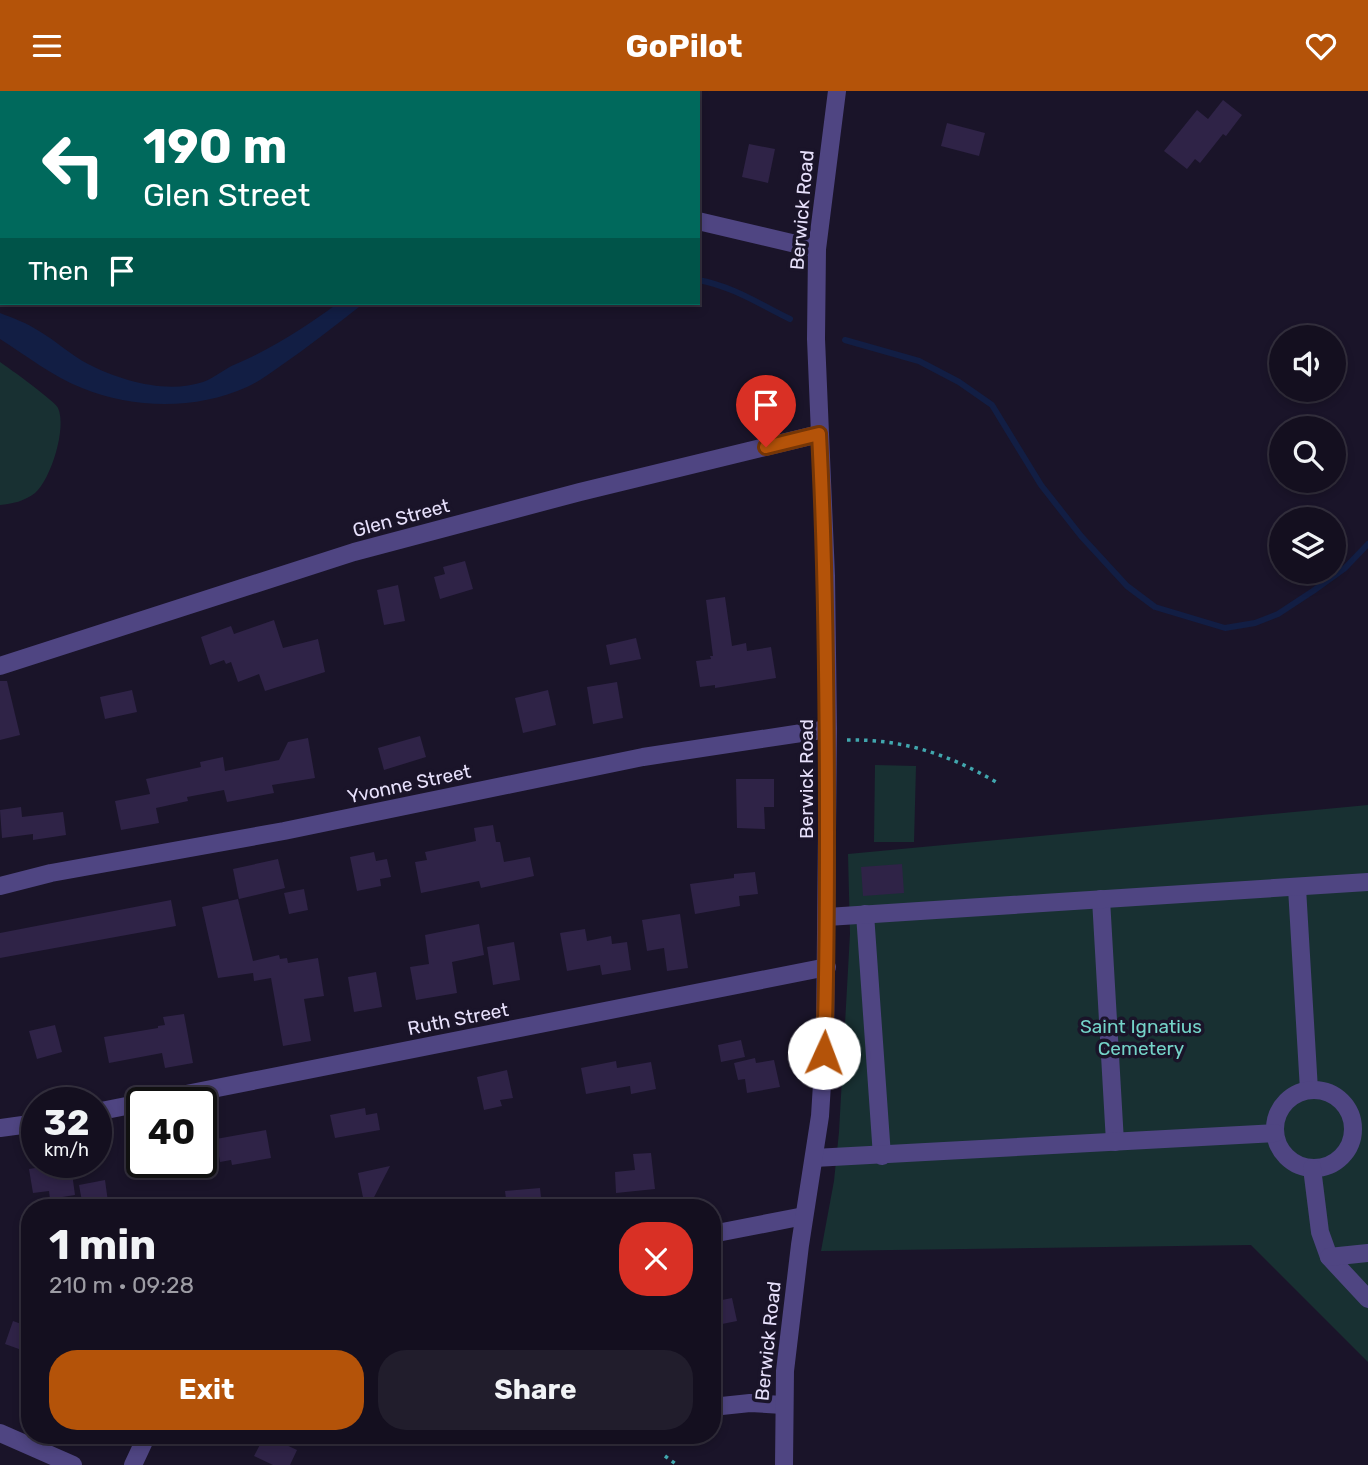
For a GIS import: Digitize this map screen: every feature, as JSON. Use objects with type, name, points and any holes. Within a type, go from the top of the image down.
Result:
[{"type":"street","name":"Berwick Road","points":[[784,1465],[783,1405],[789,1325],[824,1071],[828,735],[826,576],[816,339],[817,249],[837,91]]},
{"type":"street","points":[[700,221],[817,249]]},
{"type":"street","name":"Glen Street","points":[[0,666],[354,552],[580,492],[819,434]]},
{"type":"street","name":"Yvonne Street","points":[[0,885],[51,873],[284,831],[643,757],[828,735]]},
{"type":"street","points":[[827,917],[1368,882]]},
{"type":"street","points":[[1297,888],[1309,1090]]},
{"type":"street","points":[[1101,899],[1115,1142]]},
{"type":"street","points":[[865,914],[882,1156]]},
{"type":"street","name":"Ruth Street","points":[[112,1109],[827,967]]},
{"type":"street","points":[[1309,1090],[1322,1090],[1338,1098],[1361,1125],[1344,1153],[1331,1163],[1312,1168],[1296,1165],[1286,1158],[1280,1151],[1275,1133],[1275,1123],[1290,1097],[1309,1090]]},
{"type":"street","points":[[0,1128],[21,1125]]},
{"type":"street","points":[[814,1158],[1275,1133]]},
{"type":"street","points":[[1312,1168],[1320,1232],[1329,1257],[1368,1299]]},
{"type":"street","points":[[721,1232],[804,1216]]},
{"type":"street","points":[[1329,1257],[1368,1253]]},
{"type":"street","points":[[721,1406],[750,1403],[783,1405]]},
{"type":"street","points":[[0,1433],[21,1442]]},
{"type":"street","points":[[25,1444],[73,1465]]},
{"type":"street","points":[[133,1465],[143,1444]]},
{"type":"path","points":[[828,735],[926,749],[996,782]]},
{"type":"path","points":[[664,1455],[677,1465]]},
{"type":"green space","points":[[0,362],[58,408],[60,428],[56,453],[41,486],[27,498],[0,505]]},
{"type":"green space","points":[[875,765],[916,766],[914,842],[874,842]]},
{"type":"green space","name":"Saint Ignatius Cemetery","points":[[1368,805],[1368,1362],[1251,1245],[821,1251],[834,1181],[839,1132],[850,934],[848,854]]},
{"type":"water","points":[[335,305],[361,305],[301,352],[247,387],[207,400],[144,403],[102,395],[60,378],[0,339],[0,313],[30,326],[82,360],[115,376],[144,384],[174,387],[207,380],[301,329]]},
{"type":"building","points":[[1223,100],[1242,115],[1200,163],[1195,159],[1187,169],[1164,151],[1197,110],[1208,119]]},
{"type":"building","points":[[947,123],[985,133],[979,156],[941,146]]},
{"type":"building","points":[[749,144],[775,149],[768,183],[742,177]]},
{"type":"building","points":[[465,561],[473,589],[440,599],[434,577],[445,574],[443,567]]},
{"type":"building","points":[[398,585],[405,621],[384,625],[377,590]]},
{"type":"building","points":[[725,597],[732,646],[746,643],[747,651],[771,647],[776,678],[715,688],[715,685],[700,687],[696,661],[711,659],[710,656],[713,656],[706,600]]},
{"type":"building","points":[[274,620],[283,648],[318,639],[325,672],[265,691],[259,674],[238,682],[231,662],[226,664],[224,660],[210,665],[201,637],[231,626],[234,634]]},
{"type":"building","points":[[636,638],[641,659],[610,665],[606,645]]},
{"type":"building","points":[[0,681],[7,681],[20,735],[0,740]]},
{"type":"building","points":[[617,682],[623,718],[593,724],[587,687]]},
{"type":"building","points":[[132,690],[137,712],[105,719],[100,697]]},
{"type":"building","points":[[548,690],[556,725],[523,733],[515,698]]},
{"type":"building","points":[[420,736],[426,757],[384,770],[378,748]]},
{"type":"building","points":[[308,738],[315,778],[272,785],[274,793],[227,802],[224,790],[187,797],[188,801],[156,808],[159,823],[121,830],[115,801],[150,794],[146,779],[201,767],[200,762],[223,757],[225,771],[279,760],[288,742]]},
{"type":"building","points":[[736,779],[774,779],[774,807],[764,807],[765,829],[737,828]]},
{"type":"building","points":[[21,807],[22,817],[63,812],[66,835],[33,840],[33,834],[2,838],[0,810]]},
{"type":"building","points":[[493,825],[504,862],[530,857],[534,876],[481,888],[479,881],[421,893],[415,862],[427,860],[425,852],[476,841],[474,828]]},
{"type":"building","points":[[374,852],[376,861],[387,859],[391,877],[380,879],[381,886],[357,891],[350,857]]},
{"type":"building","points":[[278,859],[285,888],[239,899],[233,869]]},
{"type":"building","points":[[902,864],[904,893],[863,896],[861,867]]},
{"type":"building","points":[[755,872],[758,894],[739,896],[740,906],[695,914],[690,884]]},
{"type":"building","points":[[304,889],[308,910],[289,914],[284,893]]},
{"type":"building","points":[[238,899],[253,961],[279,955],[280,959],[287,958],[288,963],[318,958],[324,996],[304,999],[311,1041],[283,1046],[271,978],[254,981],[253,973],[218,978],[202,907]]},
{"type":"building","points":[[171,900],[176,926],[0,958],[0,933]]},
{"type":"building","points":[[680,914],[688,968],[667,971],[664,948],[647,951],[642,920]]},
{"type":"building","points":[[479,924],[484,955],[452,962],[457,993],[416,1000],[410,967],[429,964],[425,935]]},
{"type":"building","points":[[585,929],[587,941],[611,936],[612,944],[627,942],[631,970],[602,975],[600,965],[567,971],[560,933]]},
{"type":"building","points":[[514,942],[520,980],[493,985],[487,947]]},
{"type":"building","points":[[376,972],[382,1007],[354,1012],[348,977]]},
{"type":"building","points":[[184,1014],[193,1063],[165,1068],[162,1053],[109,1063],[104,1037],[158,1028],[165,1025],[163,1017]]},
{"type":"building","points":[[55,1025],[62,1052],[37,1059],[29,1031]]},
{"type":"building","points":[[741,1040],[745,1057],[721,1062],[718,1045]]},
{"type":"building","points":[[755,1058],[756,1063],[774,1060],[780,1087],[747,1093],[745,1079],[738,1080],[734,1063]]},
{"type":"building","points":[[616,1061],[617,1068],[651,1062],[656,1089],[631,1094],[630,1086],[586,1094],[581,1068]]},
{"type":"building","points":[[507,1070],[513,1098],[500,1100],[502,1106],[484,1110],[477,1077]]},
{"type":"building","points":[[365,1108],[366,1115],[377,1113],[380,1130],[335,1138],[330,1115]]},
{"type":"building","points":[[266,1130],[271,1158],[232,1165],[231,1160],[220,1162],[217,1139]]},
{"type":"building","points":[[651,1153],[655,1189],[616,1193],[615,1172],[635,1170],[633,1154]]},
{"type":"building","points":[[390,1166],[373,1199],[363,1199],[358,1173]]},
{"type":"building","points":[[30,1178],[73,1178],[75,1195],[50,1199],[49,1191],[33,1193]]},
{"type":"building","points":[[105,1180],[108,1199],[82,1199],[79,1185]]},
{"type":"building","points":[[540,1188],[541,1199],[506,1199],[505,1191]]},
{"type":"building","points":[[732,1298],[737,1321],[721,1324],[721,1300]]},
{"type":"building","points":[[13,1321],[21,1324],[21,1350],[5,1344]]},
{"type":"building","points":[[260,1444],[284,1444],[297,1450],[290,1465],[273,1465],[254,1456]]},
{"type":"waterway","points":[[700,280],[734,291],[790,319]]},
{"type":"waterway","points":[[845,340],[919,361],[959,382],[992,405],[1041,485],[1081,536],[1127,586],[1155,607],[1225,628],[1255,623],[1278,614],[1313,591],[1345,568],[1368,544]]},
{"type":"route","points":[[766,447],[819,434],[826,576],[828,729],[824,1053]]}]
